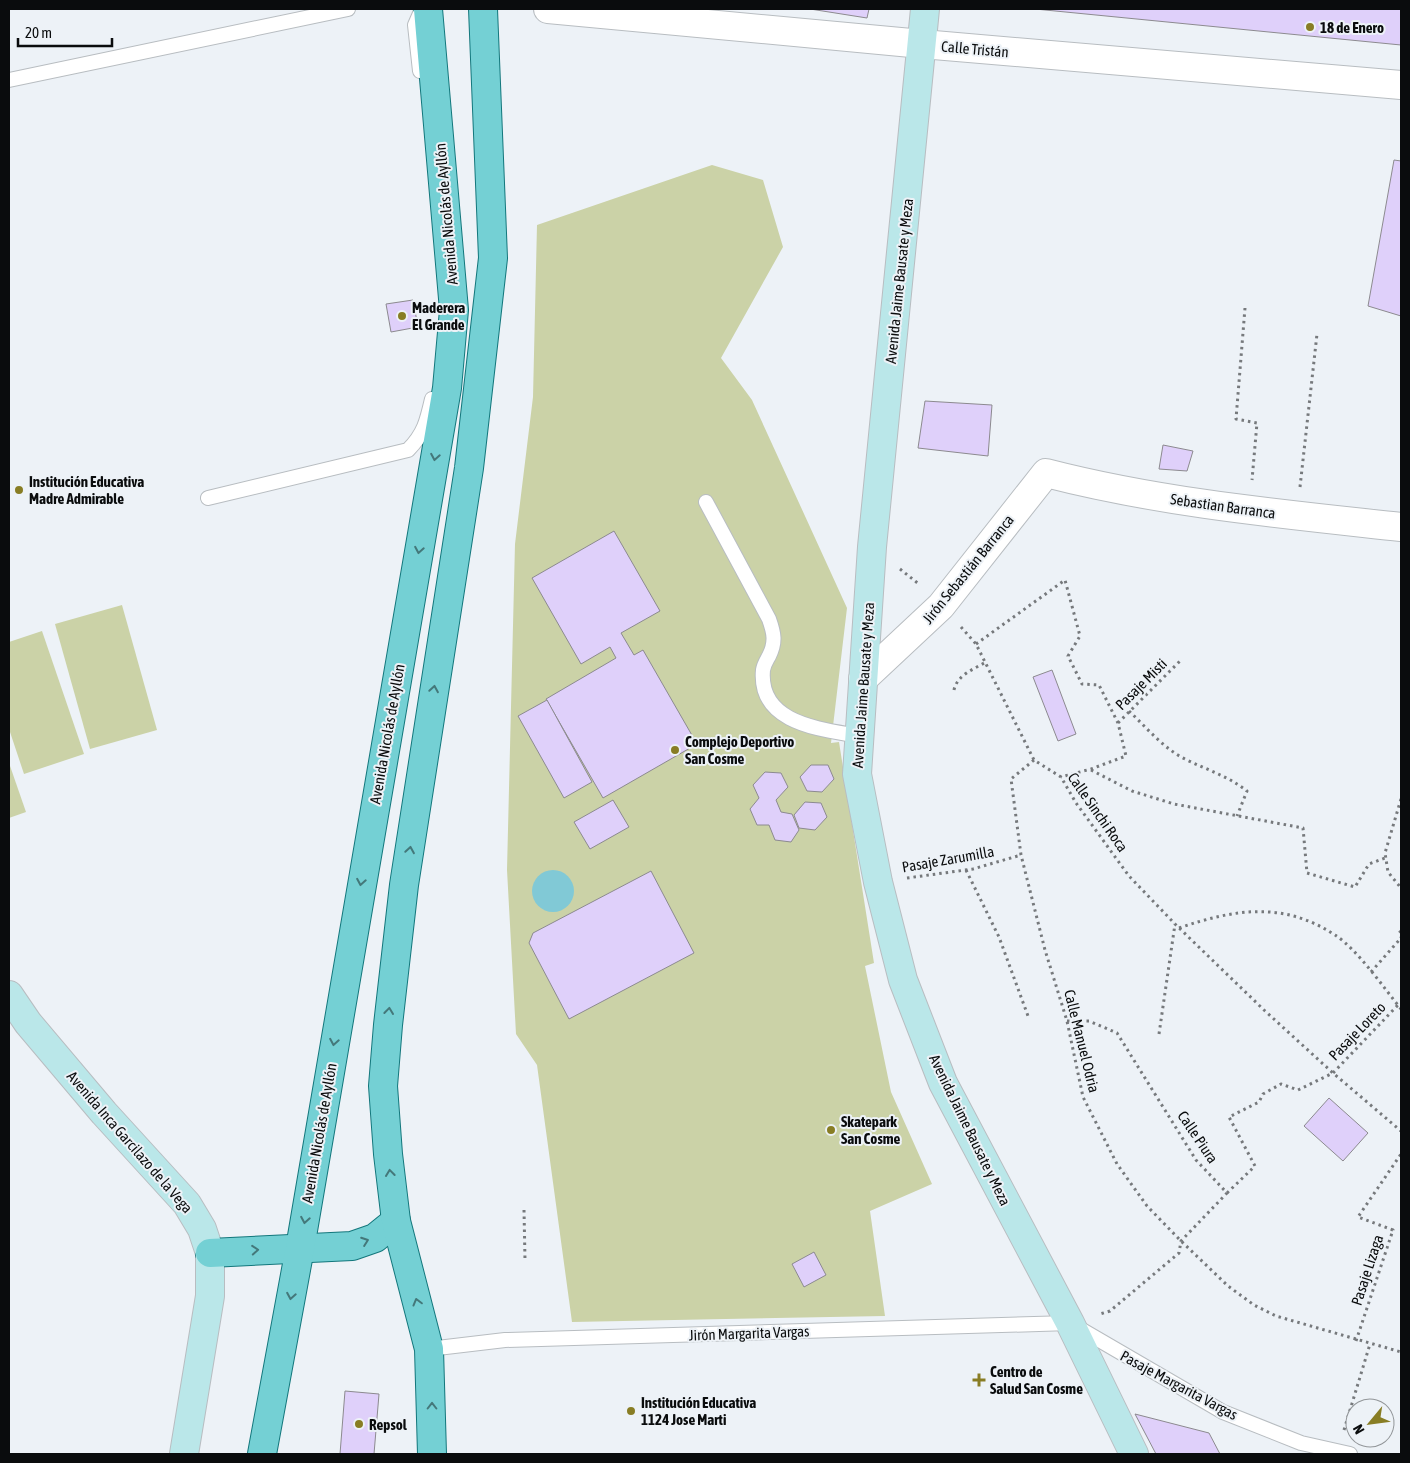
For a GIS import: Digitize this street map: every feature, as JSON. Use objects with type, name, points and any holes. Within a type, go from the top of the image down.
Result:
[{"type":"main road","name":"Avenida Nicolás de Ayllón","points":[[262,1454],[300,1248],[447,388],[454,310],[428,9]]},
{"type":"main road","points":[[432,1454],[430,1349],[396,1221],[388,1154],[383,1086],[404,885],[468,468],[493,258],[483,9]]},
{"type":"main road","points":[[210,1253],[352,1246],[376,1238],[396,1221]]},
{"type":"street","name":"Calle Tristán","points":[[548,9],[922,44],[1401,85]]},
{"type":"street","name":"Avenida Jaime Bausate y Meza","points":[[925,9],[872,547],[856,774],[878,882],[903,980],[943,1083],[1070,1323],[1134,1454]]},
{"type":"street","name":"Sebastian Barranca","points":[[1046,473],[1096,486],[1250,511],[1401,527]]},
{"type":"street","name":"Jirón Sebastián Barranca","points":[[863,679],[941,606],[1046,473]]},
{"type":"street","name":"Avenida Inca Garcilazo de la Vega","points":[[9,995],[28,1023],[104,1114],[187,1204],[202,1229],[210,1253],[210,1296],[184,1454]]},
{"type":"lane","points":[[9,80],[348,9]]},
{"type":"lane","points":[[208,498],[408,450],[420,438],[427,422],[437,381],[441,333],[440,292],[415,25],[422,9]]},
{"type":"lane","points":[[706,502],[769,619],[775,636],[770,654],[763,667],[763,686],[774,705],[789,720],[813,728],[859,736]]},
{"type":"lane","name":"Jirón Margarita Vargas","points":[[430,1349],[505,1340],[1070,1323]]},
{"type":"lane","name":"Pasaje Margarita Vargas","points":[[1070,1323],[1223,1412],[1301,1442],[1343,1453]]},
{"type":"path","points":[[1245,308],[1236,419],[1257,423],[1250,511]]},
{"type":"path","points":[[1296,516],[1318,334]]},
{"type":"path","points":[[872,547],[929,592],[976,644],[1034,760]]},
{"type":"path","points":[[976,644],[1065,580],[1080,636],[1068,656],[1082,684],[1099,685],[1118,723],[1126,756],[1091,769],[1060,777]]},
{"type":"path","name":"Pasaje Misti","points":[[1118,723],[1181,660]]},
{"type":"path","points":[[954,690],[955,683],[966,673],[986,662]]},
{"type":"path","points":[[1129,711],[1166,748],[1233,780],[1247,791],[1236,816]]},
{"type":"path","name":"Calle Sinchi Roca","points":[[1034,760],[1060,777],[1076,803],[1129,876],[1175,924],[1332,1073],[1401,1131]]},
{"type":"path","name":"Calle Manuel Odria","points":[[1034,760],[1011,779],[1021,855],[1045,950],[1068,1020],[1084,1097],[1117,1164],[1147,1206],[1181,1241],[1228,1286],[1254,1305],[1276,1316],[1401,1352]]},
{"type":"path","points":[[1091,769],[1132,791],[1174,804],[1303,828],[1306,873],[1355,887],[1369,864],[1386,858]]},
{"type":"path","points":[[1401,799],[1389,836],[1386,858],[1388,872],[1401,888]]},
{"type":"path","name":"Pasaje Zarumilla","points":[[878,882],[966,870],[1021,855]]},
{"type":"path","points":[[966,870],[999,937],[1028,1016]]},
{"type":"path","points":[[1179,928],[1248,910],[1280,912],[1301,918],[1336,936],[1371,972],[1401,1009]]},
{"type":"path","points":[[1159,1034],[1175,924]]},
{"type":"path","points":[[1371,972],[1401,938],[1399,933],[1401,931]]},
{"type":"path","name":"Pasaje Loreto","points":[[1227,1193],[1255,1166],[1229,1118],[1259,1102],[1263,1094],[1281,1084],[1298,1090],[1332,1073],[1398,1005]]},
{"type":"path","name":"Calle Piura","points":[[1068,1020],[1089,1021],[1117,1033],[1196,1160],[1227,1193]]},
{"type":"path","name":"Pasaje Lizaga","points":[[1356,1340],[1393,1230],[1358,1217],[1401,1154]]},
{"type":"path","points":[[1070,1323],[1110,1311],[1179,1253],[1181,1241],[1227,1193]]},
{"type":"path","points":[[524,1210],[525,1260]]},
{"type":"path","points":[[1343,1453],[1370,1344]]},
{"type":"green space","name":"Complejo Deportivo San Cosme","points":[[712,165],[763,180],[783,247],[721,358],[752,400],[847,608],[831,743],[839,742],[874,963],[865,966],[891,1092],[932,1184],[870,1211],[885,1316],[572,1322],[537,1065],[516,1034],[507,870],[515,544],[533,397],[537,225]]},
{"type":"green space","points":[[122,605],[157,730],[90,749],[55,624]]},
{"type":"green space","points":[[42,631],[84,754],[24,774],[9,729],[9,642]]},
{"type":"green space","points":[[9,763],[26,812],[9,818]]},
{"type":"water","points":[[553,870],[568,876],[574,891],[568,906],[553,912],[538,906],[532,891],[538,876]]},
{"type":"building","points":[[810,9],[869,9],[867,18]]},
{"type":"building","name":"18 de Enero","points":[[1035,9],[1401,9],[1401,45]]},
{"type":"building","points":[[1394,160],[1401,161],[1401,316],[1368,306]]},
{"type":"building","name":"Maderera El Grande","points":[[413,300],[418,327],[391,332],[386,304]]},
{"type":"building","points":[[925,401],[992,405],[988,456],[918,448]]},
{"type":"building","points":[[1163,445],[1193,451],[1187,471],[1159,469]]},
{"type":"building","points":[[614,531],[660,611],[621,633],[634,655],[643,650],[697,744],[603,798],[546,699],[616,658],[610,647],[581,664],[532,578]]},
{"type":"building","points":[[1052,670],[1076,734],[1058,741],[1033,677]]},
{"type":"building","points":[[547,700],[592,782],[564,798],[518,716]]},
{"type":"building","points":[[811,765],[828,765],[834,779],[822,792],[807,791],[800,777]]},
{"type":"building","points":[[765,772],[781,773],[788,787],[776,800],[781,812],[792,814],[799,830],[791,842],[775,840],[769,825],[757,825],[750,809],[759,798],[753,785]]},
{"type":"building","points":[[613,800],[629,827],[590,849],[574,822]]},
{"type":"building","points":[[805,802],[821,803],[827,817],[815,830],[799,828],[794,815]]},
{"type":"building","points":[[651,871],[694,953],[569,1019],[529,943],[533,933]]},
{"type":"building","points":[[1329,1098],[1368,1133],[1343,1161],[1304,1126]]},
{"type":"building","points":[[814,1252],[826,1275],[804,1287],[792,1264]]},
{"type":"building","name":"Repsol","points":[[345,1391],[379,1394],[374,1454],[340,1454]]},
{"type":"building","points":[[1135,1414],[1209,1433],[1220,1454],[1156,1454]]},
{"type":"place","name":"18 de Enero","points":[[1310,27]]},
{"type":"place","name":"Maderera El Grande","points":[[402,316]]},
{"type":"place","name":"Institución Educativa Madre Admirable","points":[[19,490]]},
{"type":"place","name":"Complejo Deportivo San Cosme","points":[[675,750]]},
{"type":"place","name":"Skatepark San Cosme","points":[[831,1130]]},
{"type":"place","name":"Centro de Salud San Cosme","points":[[979,1380]]},
{"type":"place","name":"Institución Educativa 1124 Jose Marti","points":[[631,1411]]},
{"type":"place","name":"Repsol","points":[[359,1424]]}]
